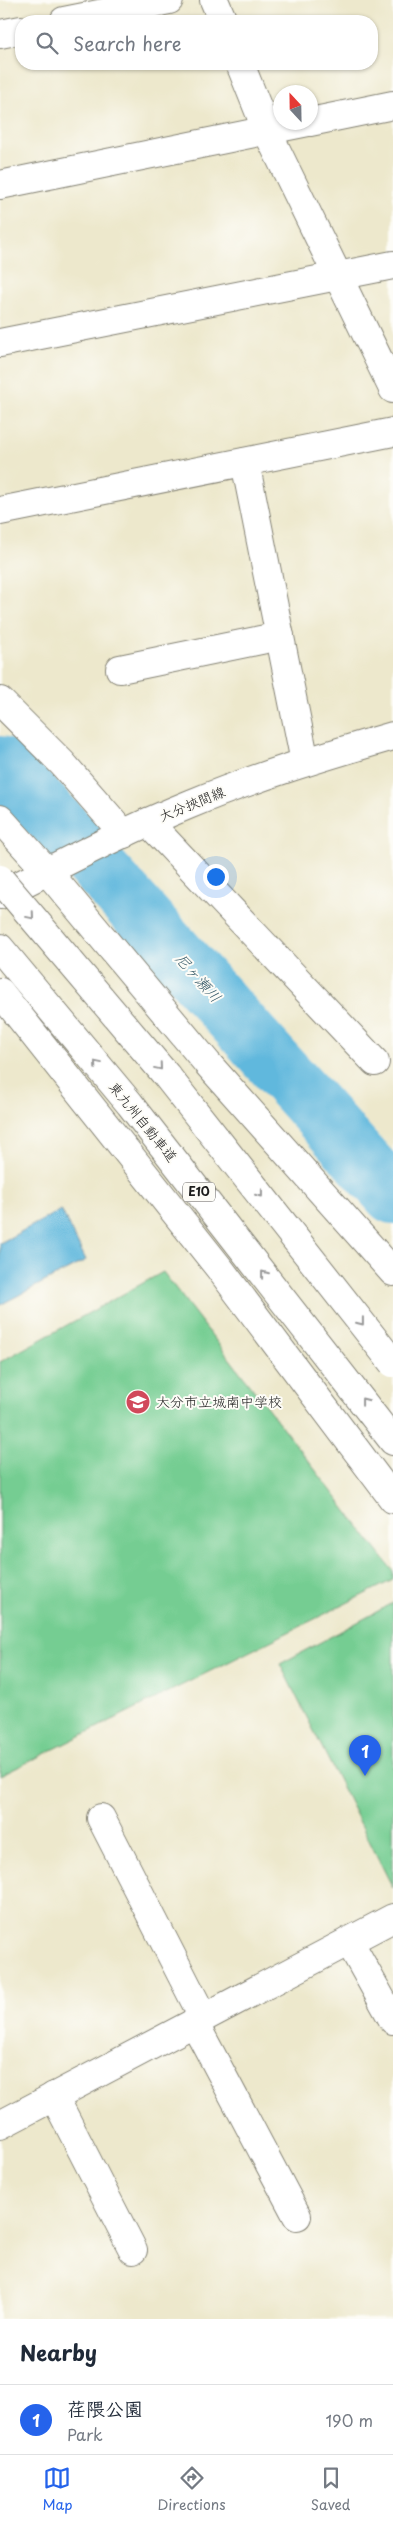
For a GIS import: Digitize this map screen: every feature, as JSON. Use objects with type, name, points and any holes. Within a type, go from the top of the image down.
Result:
[{"type":"main road","points":[[94,15],[169,0]]},
{"type":"main road","points":[[214,0],[220,15]]},
{"type":"main road","points":[[0,34],[15,31]]},
{"type":"main road","points":[[242,70],[267,131],[393,389]]},
{"type":"main road","points":[[318,120],[393,105]]},
{"type":"main road","points":[[0,185],[273,130]]},
{"type":"main road","points":[[0,343],[393,265]]},
{"type":"main road","points":[[0,512],[393,432]]},
{"type":"main road","points":[[245,462],[305,762]]},
{"type":"main road","points":[[120,669],[280,636]]},
{"type":"main road","points":[[0,701],[62,763],[124,834]]},
{"type":"main road","name":"大分挾間線","points":[[0,895],[148,822],[197,801],[305,762],[393,736]]},
{"type":"main road","points":[[0,819],[47,871],[208,1064],[393,1272]]},
{"type":"main road","points":[[148,822],[375,1062]]},
{"type":"main road","points":[[0,879],[166,1075],[393,1363]]},
{"type":"main road","name":"東九州自動車道","points":[[0,948],[130,1104],[393,1441]]},
{"type":"main road","points":[[0,992],[220,1269],[393,1499]]},
{"type":"main road","points":[[101,1818],[297,2216]]},
{"type":"main road","points":[[0,2125],[393,1918]]},
{"type":"main road","points":[[349,1941],[393,2020]]},
{"type":"main road","points":[[54,2096],[133,2250]]},
{"type":"green space","name":"大分市立城南中学校","points":[[163,1272],[393,1571],[393,1580],[0,1776],[0,1362]]},
{"type":"green space","points":[[393,1603],[393,1888],[280,1664]]},
{"type":"water","points":[[61,1210],[86,1260],[0,1305],[0,1243]]},
{"type":"waterway","name":"尼ヶ瀬川","points":[[0,765],[56,821],[393,1195]]},
{"type":"place","name":"大分市立城南中学校","points":[[138,1402]]},
{"type":"place","name":"荏隈公園","points":[[365,1776]]}]
